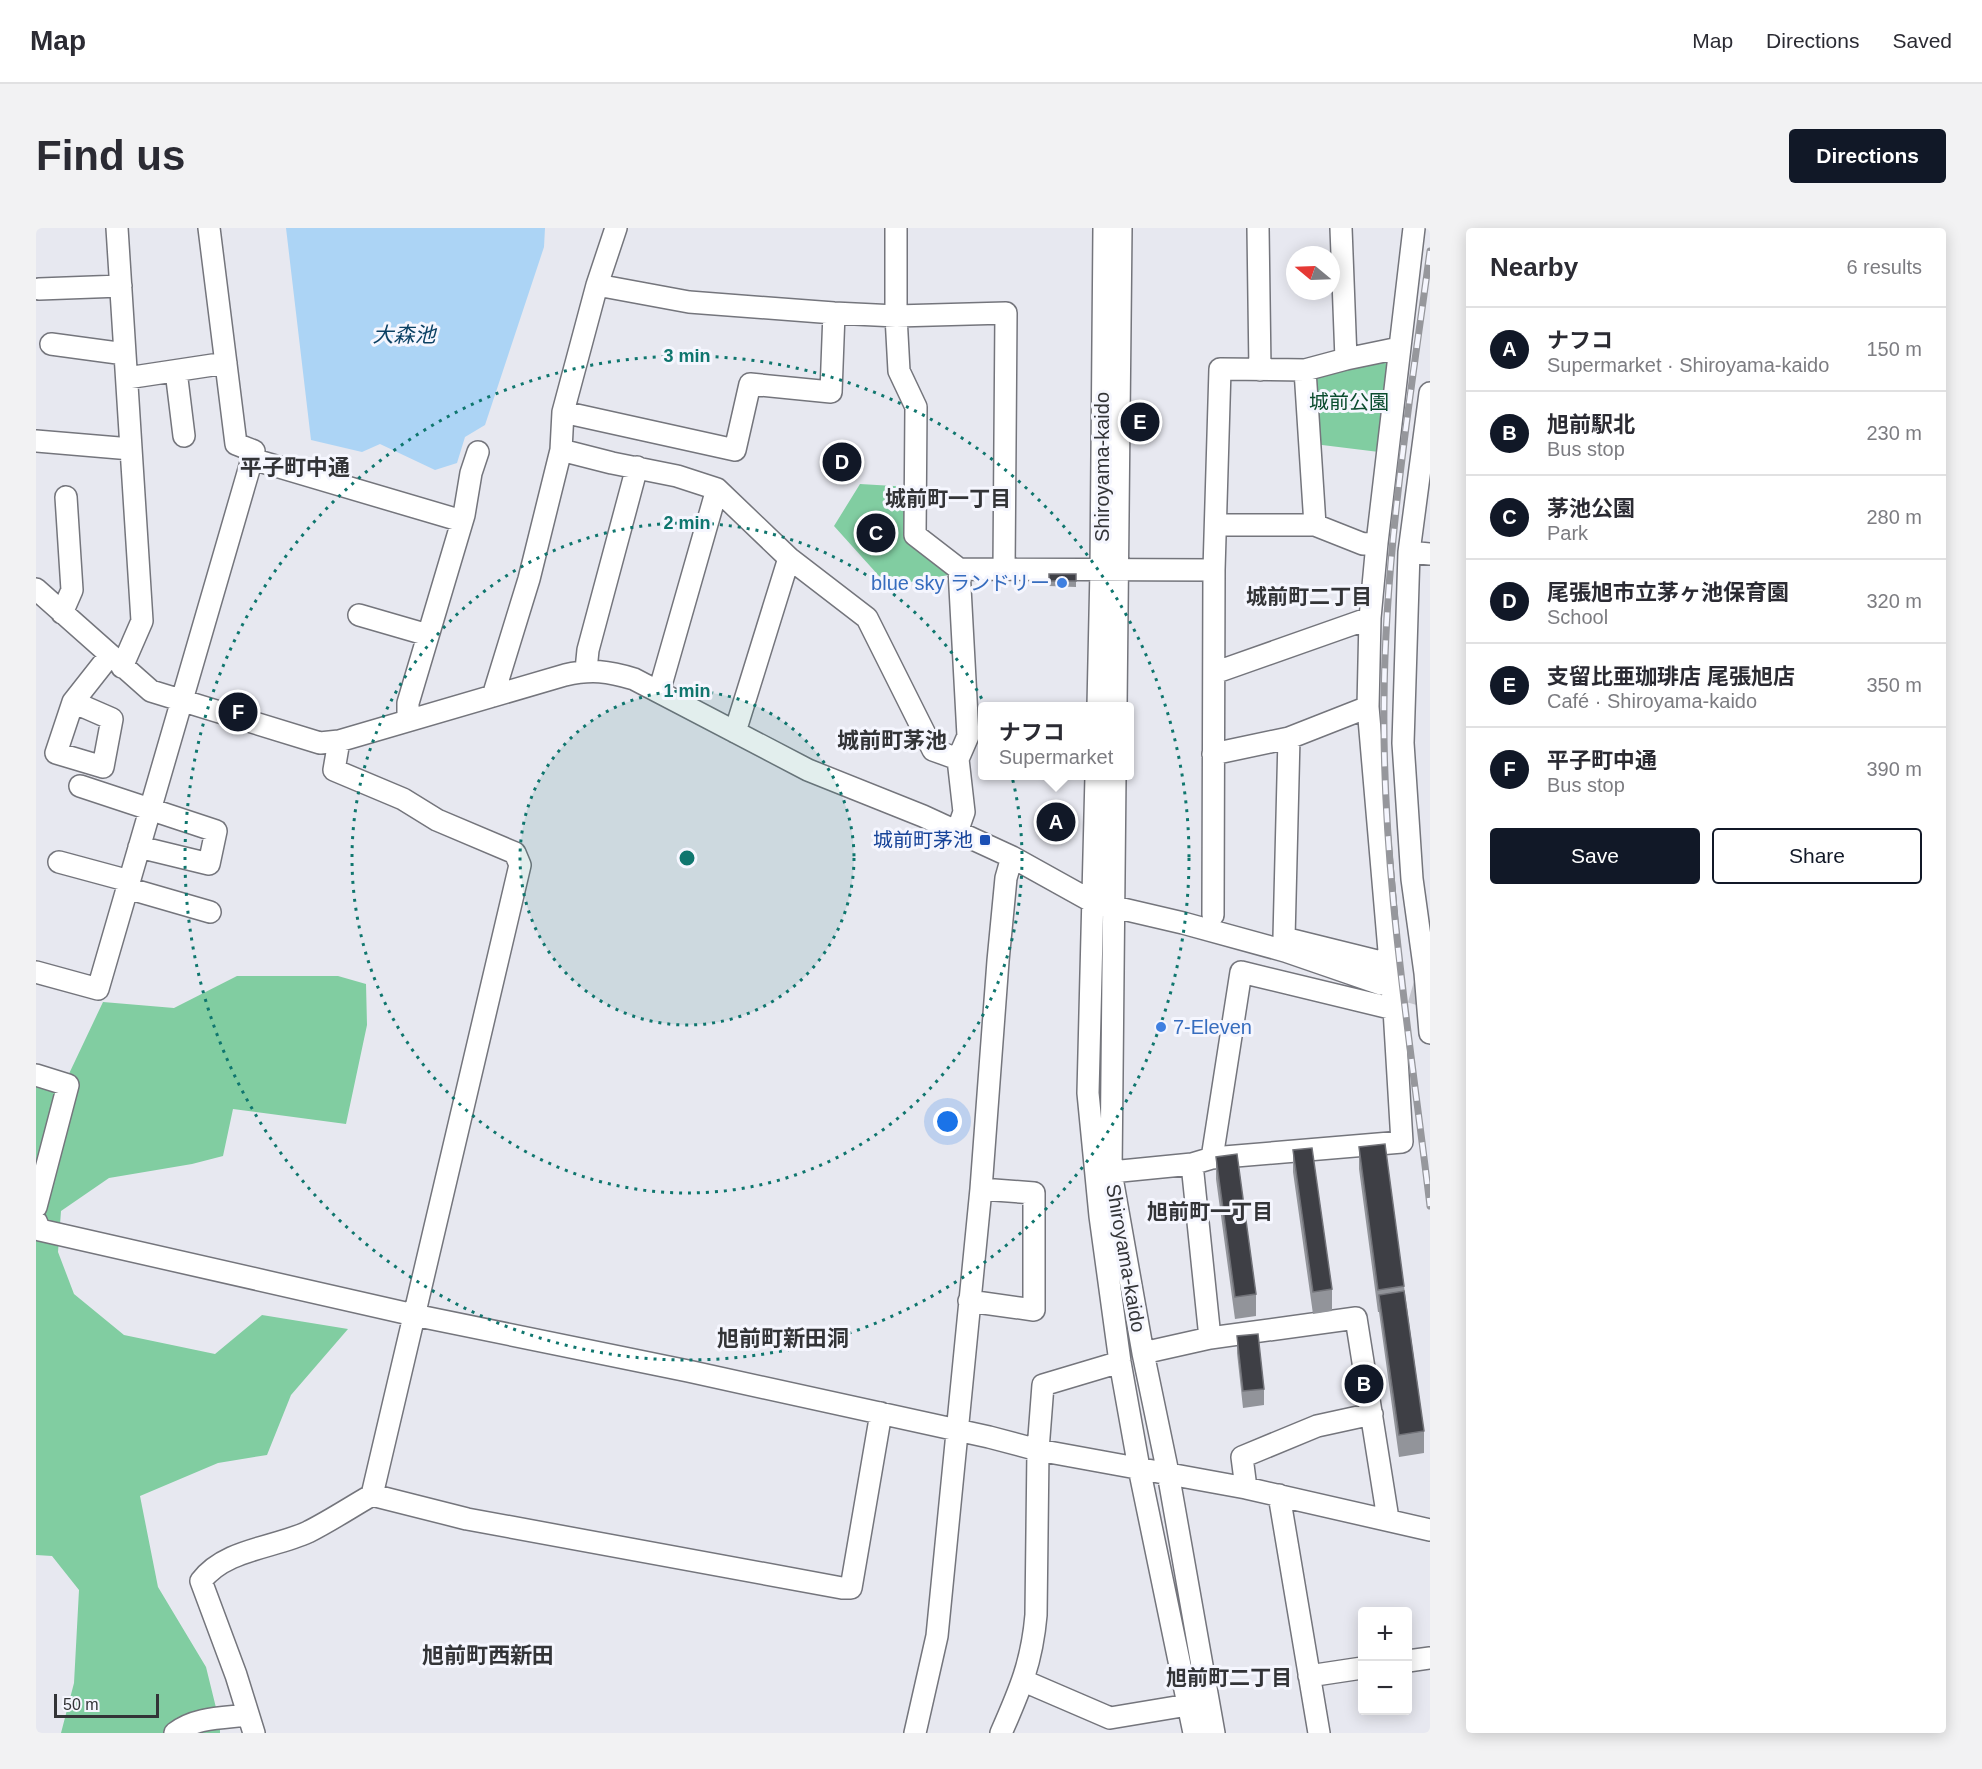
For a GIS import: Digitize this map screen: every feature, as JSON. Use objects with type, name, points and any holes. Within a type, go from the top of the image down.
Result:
[{"type":"street","points":[[73,702],[116,661],[142,621],[117,228]]},
{"type":"street","points":[[36,972],[98,989],[254,451],[236,444],[209,228]]},
{"type":"street","points":[[493,696],[529,579],[561,450],[563,412],[597,285],[616,228]]},
{"type":"street","points":[[896,228],[896,316],[899,371],[916,406],[915,535],[959,569],[1214,570]]},
{"type":"street","name":"Shiroyama-kaido","points":[[1104,228],[1109,570],[1116,702]]},
{"type":"street","name":"Shiroyama-kaido","points":[[1098,702],[1109,570],[1121,228]]},
{"type":"street","points":[[1258,228],[1260,370]]},
{"type":"street","points":[[1341,228],[1346,359]]},
{"type":"street","points":[[1111,1172],[1402,1142],[1394,1009],[1385,974],[1368,707],[1370,618],[1377,543],[1414,228]]},
{"type":"street","points":[[597,285],[689,302],[834,313],[896,316],[1006,314],[1004,570]]},
{"type":"street","points":[[39,289],[121,286]]},
{"type":"street","points":[[563,412],[735,450],[750,384],[831,392],[834,313]]},
{"type":"street","points":[[51,344],[125,354]]},
{"type":"street","points":[[1213,915],[1214,570],[1220,369],[1305,370],[1399,348]]},
{"type":"street","points":[[127,378],[226,363]]},
{"type":"street","points":[[1305,370],[1315,525]]},
{"type":"street","points":[[176,371],[184,436]]},
{"type":"street","points":[[1430,393],[1420,553],[1403,743],[1421,882],[1430,1024]]},
{"type":"street","points":[[36,441],[131,449]]},
{"type":"street","points":[[561,450],[612,464],[637,467],[717,489],[789,558],[867,618],[933,750],[958,759]]},
{"type":"street","points":[[408,720],[408,703],[462,521],[471,473],[478,452]]},
{"type":"street","points":[[252,459],[462,521]]},
{"type":"street","points":[[586,670],[588,650],[637,467]]},
{"type":"street","points":[[659,692],[717,489]]},
{"type":"street","points":[[62,613],[72,590],[66,497]]},
{"type":"street","points":[[1216,525],[1315,525],[1363,544],[1377,543]]},
{"type":"street","points":[[735,732],[789,558]]},
{"type":"street","points":[[957,832],[963,812],[958,759],[968,736],[959,569]]},
{"type":"street","points":[[36,589],[152,691],[320,743],[339,741],[586,670],[612,672],[634,679],[808,770],[923,816],[1012,857],[1103,904],[1183,922],[1285,951],[1385,974]]},
{"type":"street","points":[[359,615],[421,631],[428,635]]},
{"type":"street","points":[[1214,674],[1370,618]]},
{"type":"street","points":[[1213,754],[1289,738],[1368,707]]},
{"type":"street","points":[[1284,938],[1289,738]]},
{"type":"street","points":[[339,741],[334,770],[403,800],[437,820],[515,853],[520,865],[372,1495]]},
{"type":"street","name":"Shiroyama-kaido","points":[[1096,780],[1103,904],[1111,1172],[1214,1733]]},
{"type":"street","name":"Shiroyama-kaido","points":[[1115,780],[1088,1093],[1100,1216],[1120,1362],[1139,1468],[1194,1733]]},
{"type":"street","points":[[80,786],[216,831],[209,864],[139,846]]},
{"type":"street","points":[[918,1732],[937,1636],[981,1189],[998,961],[1006,878],[1012,857]]},
{"type":"street","points":[[59,862],[122,879],[127,888],[210,912]]},
{"type":"street","points":[[1183,922],[1190,917],[1213,915],[1385,974]]},
{"type":"street","points":[[1210,1338],[1202,1161],[1241,972],[1394,1009]]},
{"type":"street","points":[[36,1075],[68,1085],[36,1207]]},
{"type":"street","points":[[969,1301],[1034,1310],[1034,1193],[981,1189]]},
{"type":"street","points":[[36,1221],[40,1230],[414,1315],[688,1371],[1038,1450],[1246,1488],[1430,1530]]},
{"type":"street","points":[[1143,1353],[1210,1338],[1356,1318],[1388,1519]]},
{"type":"street","points":[[1001,1733],[1024,1681],[1034,1642],[1038,1450],[1043,1385],[1120,1362]]},
{"type":"street","points":[[175,1733],[182,1727],[195,1722],[251,1724],[236,1675],[201,1581],[209,1570],[227,1560],[307,1532],[372,1495],[467,1519],[850,1588],[881,1413]]},
{"type":"street","points":[[1246,1488],[1242,1457],[1317,1425],[1372,1414]]},
{"type":"street","points":[[1279,1495],[1319,1733]]},
{"type":"street","points":[[1412,1660],[1430,1658]]},
{"type":"street","points":[[1309,1676],[1358,1669]]},
{"type":"street","points":[[1024,1681],[1110,1718],[1188,1705]]},
{"type":"green space","name":"城前公園","points":[[1393,354],[1379,452],[1314,444],[1313,374]]},
{"type":"green space","points":[[860,484],[911,487],[912,539],[954,574],[888,586],[834,526]]},
{"type":"green space","points":[[237,976],[338,976],[366,984],[367,1025],[346,1124],[233,1109],[223,1156],[192,1164],[109,1178],[61,1211],[58,1252],[74,1294],[124,1335],[215,1354],[262,1315],[348,1329],[291,1395],[267,1455],[218,1463],[140,1496],[158,1587],[206,1667],[220,1724],[220,1733],[61,1733],[74,1683],[79,1590],[52,1556],[36,1555],[36,1071],[67,1078],[103,1002],[174,1008]]},
{"type":"water","name":"大森池","points":[[286,228],[545,228],[544,247],[485,425],[465,437],[457,463],[435,470],[380,444],[362,452],[311,440]]},
{"type":"building","points":[[1049,574],[1076,574],[1076,581],[1049,581]]},
{"type":"building","points":[[1385,1144],[1404,1286],[1378,1290],[1359,1147]]},
{"type":"building","points":[[1312,1148],[1332,1289],[1313,1292],[1293,1150]]},
{"type":"building","points":[[1237,1154],[1256,1294],[1235,1297],[1216,1157]]},
{"type":"building","points":[[1404,1291],[1424,1431],[1399,1435],[1379,1295]]},
{"type":"building","points":[[1258,1334],[1264,1389],[1243,1391],[1237,1336]]},
{"type":"tunnel","points":[[1381,984],[1430,998]]},
{"type":"railway","points":[[1430,251],[1394,532],[1385,645],[1384,702],[1392,891],[1430,1206]]},
{"type":"place","name":"支留比亜珈琲店 尾張旭店","points":[[1140,422]]},
{"type":"place","name":"尾張旭市立茅ヶ池保育園","points":[[842,462]]},
{"type":"place","name":"茅池公園","points":[[876,533]]},
{"type":"place","name":"blue sky ランドリー","points":[[1062,583]]},
{"type":"place","name":"平子町中通","points":[[238,712]]},
{"type":"place","name":"ナフコ","points":[[1056,822]]},
{"type":"place","name":"城前町茅池","points":[[985,840]]},
{"type":"place","name":"7-Eleven","points":[[1161,1027]]},
{"type":"place","name":"旭前駅北","points":[[1364,1384]]},
{"type":"district","name":"平子町中通","points":[[295,467]]},
{"type":"district","name":"城前町一丁目","points":[[948,498]]},
{"type":"district","name":"城前町二丁目","points":[[1309,596]]},
{"type":"district","name":"城前町茅池","points":[[892,740]]},
{"type":"district","name":"旭前町一丁目","points":[[1210,1211]]},
{"type":"district","name":"旭前町新田洞","points":[[783,1338]]},
{"type":"district","name":"旭前町西新田","points":[[488,1655]]},
{"type":"district","name":"旭前町二丁目","points":[[1229,1677]]}]
